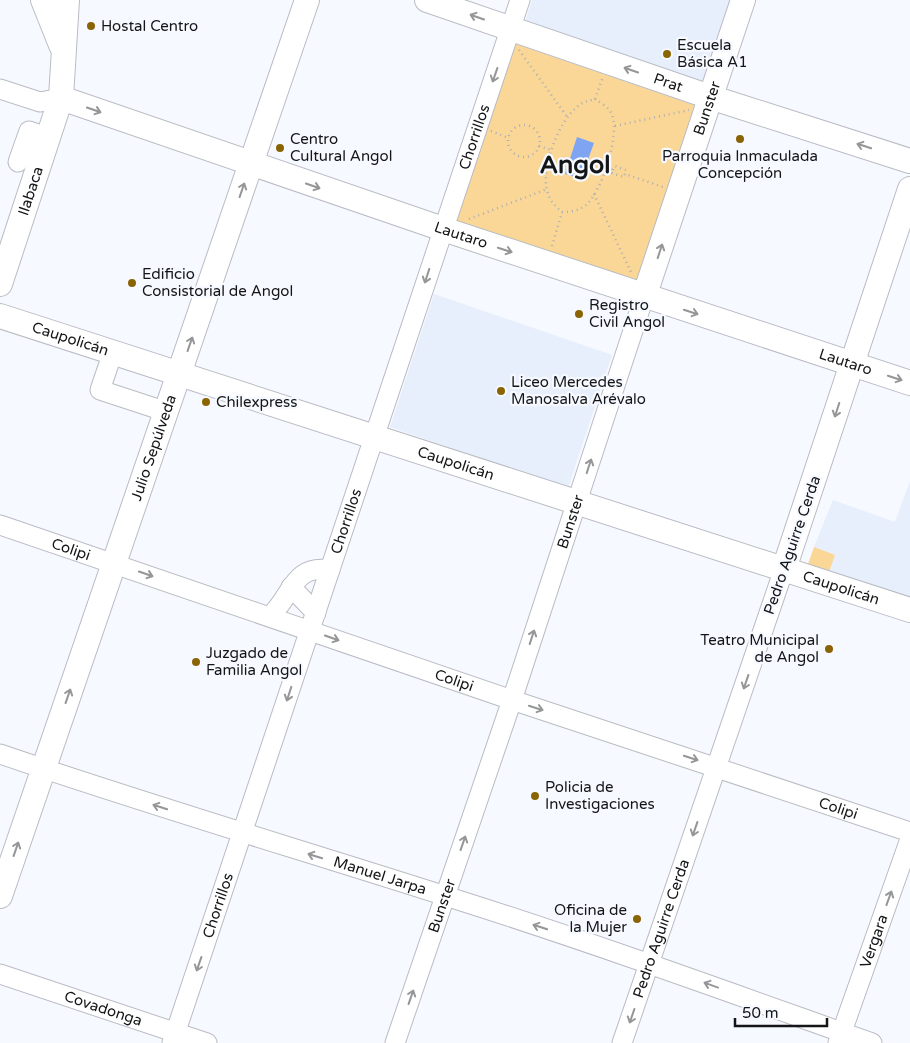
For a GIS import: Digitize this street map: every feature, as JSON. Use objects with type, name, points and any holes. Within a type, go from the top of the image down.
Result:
[{"type":"main road","points":[[43,0],[63,49]]},
{"type":"main road","points":[[61,98],[67,0]]},
{"type":"main road","name":"Julio Sepúlveda","points":[[0,896],[307,0]]},
{"type":"main road","name":"Prat","points":[[427,0],[514,39],[608,62],[702,103],[910,161]]},
{"type":"main road","name":"Bunster","points":[[640,289],[679,192],[702,103],[743,0]]},
{"type":"main road","name":"Lautaro","points":[[61,98],[251,165],[452,226],[547,264],[640,289],[910,383]]},
{"type":"main road","name":"Ilabaca","points":[[0,284],[61,98]]},
{"type":"main road","name":"Pedro Aguirre Cerda","points":[[784,569],[910,189]]},
{"type":"main road","name":"Caupolicán","points":[[0,316],[910,610]]},
{"type":"street","name":"Chorrillos","points":[[174,1038],[244,834],[307,623],[330,570],[374,437],[452,226],[514,39],[520,0]]},
{"type":"street","points":[[0,89],[40,102],[61,98]]},
{"type":"street","points":[[18,162],[29,131],[49,138]]},
{"type":"street","name":"Bunster","points":[[395,1043],[512,700],[577,502],[640,289]]},
{"type":"street","points":[[113,352],[100,390],[166,412]]},
{"type":"street","name":"Colipi","points":[[0,525],[270,616],[307,623],[512,700],[716,766],[910,832]]},
{"type":"street","name":"Pedro Aguirre Cerda","points":[[622,1043],[784,569]]},
{"type":"street","points":[[270,616],[283,602],[295,580],[308,571],[330,570]]},
{"type":"street","points":[[291,587],[307,623]]},
{"type":"street","name":"Manuel Jarpa","points":[[0,754],[244,834],[445,896],[650,964],[839,1038],[872,1043]]},
{"type":"street","name":"Vergara","points":[[839,1038],[910,839]]},
{"type":"street","name":"Covadonga","points":[[0,974],[174,1038],[207,1043]]},
{"type":"path","points":[[514,39],[568,118]]},
{"type":"path","points":[[595,100],[608,62]]},
{"type":"path","points":[[595,100],[612,112],[615,126],[606,168],[594,194],[585,206],[573,212],[562,212],[554,205],[546,188],[546,174],[552,150],[574,108],[582,103],[595,100]]},
{"type":"path","points":[[615,126],[702,103]]},
{"type":"path","points":[[527,125],[539,135],[539,146],[532,154],[522,156],[512,152],[508,138],[513,129],[527,125]]},
{"type":"path","points":[[539,146],[552,150]]},
{"type":"path","points":[[613,170],[615,166],[626,170],[625,174]]},
{"type":"path","points":[[606,168],[613,170]]},
{"type":"path","points":[[613,170],[612,173],[624,177],[625,174],[679,192]]},
{"type":"path","points":[[452,226],[546,188]]},
{"type":"path","points":[[594,194],[640,289]]},
{"type":"path","points":[[547,264],[562,212]]},
{"type":"shaded area","name":"Escuela Básica A1","points":[[532,0],[736,0],[708,86],[525,22]]},
{"type":"shaded area","points":[[516,44],[697,106],[638,286],[454,223]]},
{"type":"shaded area","name":"Liceo Mercedes Manosalva Arévalo","points":[[434,294],[612,355],[568,488],[390,427]]},
{"type":"shaded area","points":[[910,481],[910,600],[829,572],[814,547],[833,500],[895,522]]},
{"type":"shaded area","points":[[814,547],[835,555],[829,572],[808,564]]},
{"type":"water","points":[[577,137],[594,143],[581,179],[565,174]]},
{"type":"place","name":"Hostal Centro","points":[[91,26]]},
{"type":"place","name":"Escuela Básica A1","points":[[667,54]]},
{"type":"place","name":"Parroquia Inmaculada Concepción","points":[[740,139]]},
{"type":"place","name":"Centro Cultural Angol","points":[[280,148]]},
{"type":"place","name":"Edificio Consistorial de Angol","points":[[132,283]]},
{"type":"place","name":"Registro Civil Angol","points":[[579,314]]},
{"type":"place","name":"Liceo Mercedes Manosalva Arévalo","points":[[501,391]]},
{"type":"place","name":"Chilexpress","points":[[206,402]]},
{"type":"place","name":"Teatro Municipal de Angol","points":[[829,649]]},
{"type":"place","name":"Juzgado de Familia Angol","points":[[196,662]]},
{"type":"place","name":"Policia de Investigaciones","points":[[535,796]]},
{"type":"place","name":"Oficina de la Mujer","points":[[637,919]]},
{"type":"district","name":"Angol","points":[[575,164]]}]
